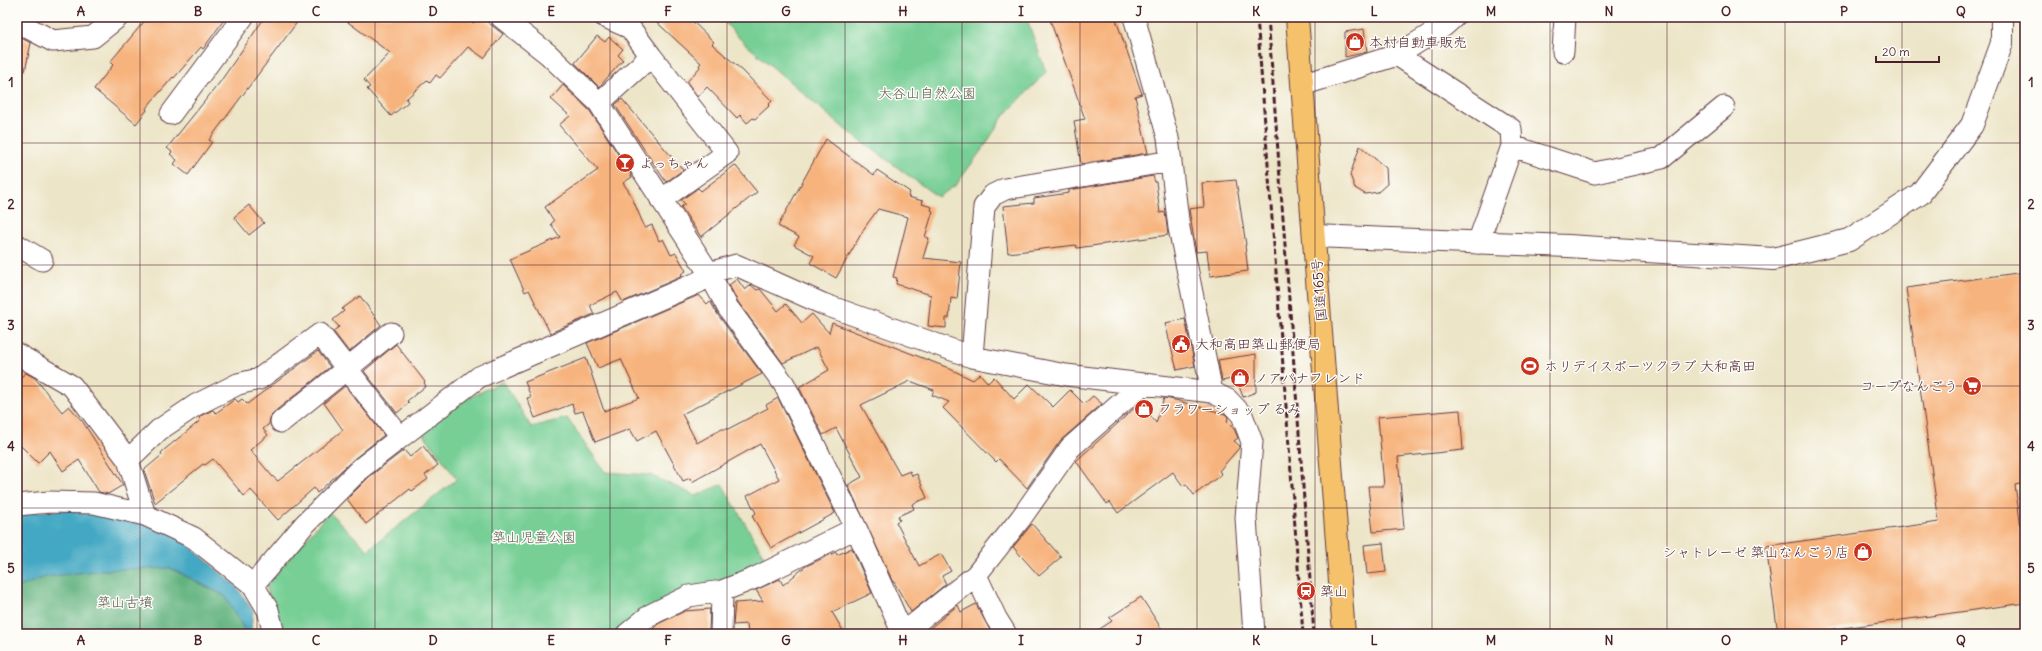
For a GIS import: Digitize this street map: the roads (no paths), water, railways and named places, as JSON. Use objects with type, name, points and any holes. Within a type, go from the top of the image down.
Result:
[{"type":"highway","name":"国道165号","points":[[1297,17],[1344,634]]},
{"type":"street","points":[[17,22],[53,41],[93,37],[118,17]]},
{"type":"street","points":[[171,114],[243,17]]},
{"type":"street","points":[[501,17],[548,54],[599,103],[710,273],[728,308],[784,384],[856,528],[903,634],[976,575],[1021,518],[1070,448],[1143,384]]},
{"type":"street","points":[[606,17],[630,28],[727,153],[661,200]]},
{"type":"street","points":[[1134,17],[1168,138],[1179,228],[1212,392]]},
{"type":"street","points":[[1302,85],[1397,55],[1444,26],[1454,17]]},
{"type":"street","points":[[1563,52],[1565,17]]},
{"type":"street","points":[[1314,236],[1568,246],[1773,259],[1848,240],[1920,194],[1972,125],[2002,43],[2002,17]]},
{"type":"street","points":[[1397,55],[1512,129],[1512,146],[1478,243]]},
{"type":"street","points":[[599,103],[651,56]]},
{"type":"street","points":[[1512,146],[1595,172],[1662,158],[1724,107]]},
{"type":"street","points":[[972,357],[984,207],[993,195],[1005,189],[1171,161]]},
{"type":"street","points":[[17,246],[42,260]]},
{"type":"street","points":[[253,584],[304,525],[361,468],[479,377],[699,282],[710,273],[736,265],[823,304],[972,357],[1066,375],[1212,392],[1228,400],[1242,415],[1252,442],[1246,518],[1254,634]]},
{"type":"street","points":[[281,422],[347,370],[391,332]]},
{"type":"street","points":[[128,460],[159,430],[196,405],[238,384],[259,379],[320,334],[400,437]]},
{"type":"street","points":[[17,354],[72,386],[128,460],[145,515]]},
{"type":"street","points":[[17,505],[49,502],[94,503],[145,515],[194,538],[253,584],[268,610],[274,634]]},
{"type":"street","points":[[627,634],[650,615],[689,596],[722,591],[777,568],[856,528]]},
{"type":"street","points":[[976,575],[1006,634]]},
{"type":"street","points":[[721,634],[722,591]]},
{"type":"water","points":[[94,508],[176,534],[236,586],[253,611],[251,629],[256,634],[247,634],[225,596],[170,568],[102,570],[45,577],[17,588],[17,513]]},
{"type":"railway","points":[[1257,17],[1303,634]]},
{"type":"railway","points":[[1268,17],[1314,634]]},
{"type":"place","name":"本村自動車販売","points":[[1355,42]]},
{"type":"place","name":"よっちゃん","points":[[625,163]]},
{"type":"place","name":"大和高田築山郵便局","points":[[1181,344]]},
{"type":"place","name":"ホリデイスポーツクラブ 大和高田","points":[[1530,366]]},
{"type":"place","name":"ノアパナフレンド","points":[[1240,378]]},
{"type":"place","name":"コープなんごう","points":[[1972,386]]},
{"type":"place","name":"フラワーショップ るみ","points":[[1144,409]]},
{"type":"place","name":"シャトレーゼ 築山なんごう店","points":[[1863,552]]},
{"type":"place","name":"築山","points":[[1306,591]]},
{"type":"park label","name":"大谷山自然公園","points":[[927,93]]},
{"type":"park label","name":"築山児童公園","points":[[534,537]]},
{"type":"park label","name":"築山古墳","points":[[125,602]]}]
